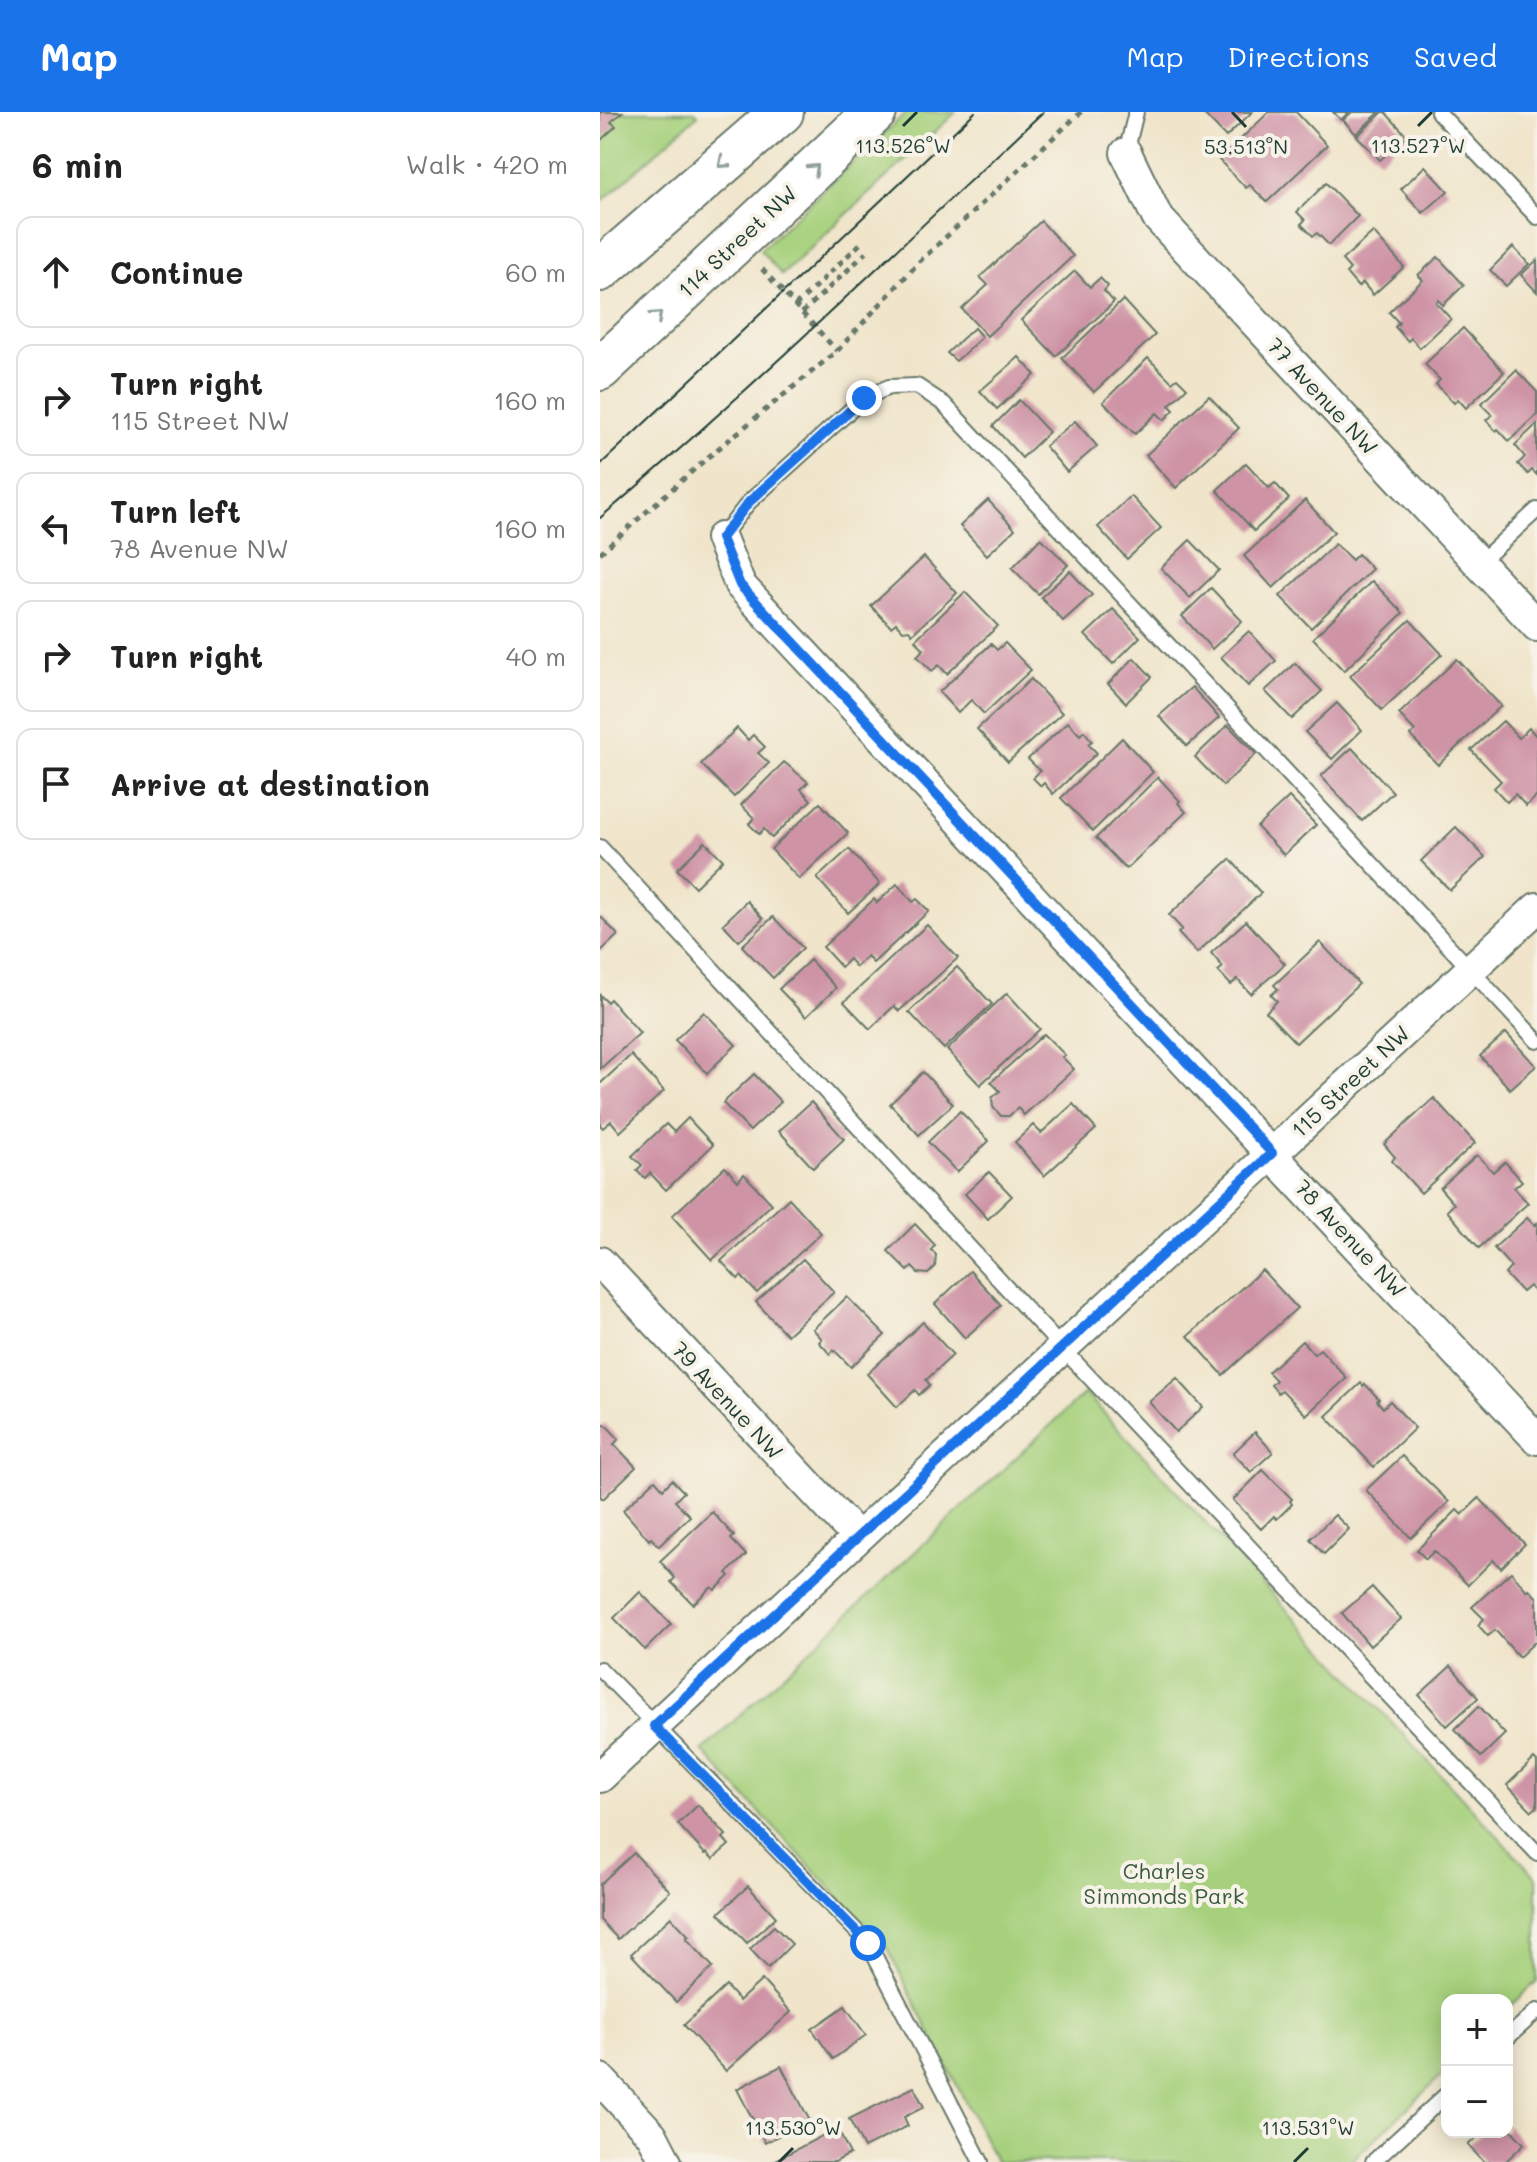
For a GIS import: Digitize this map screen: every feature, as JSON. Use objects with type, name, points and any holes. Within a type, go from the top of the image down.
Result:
[{"type":"main road","points":[[600,270],[782,112]]},
{"type":"main road","name":"114 Street NW","points":[[600,369],[875,112]]},
{"type":"street","name":"77 Avenue NW","points":[[1126,153],[1157,217],[1537,626]]},
{"type":"street","name":"78 Avenue NW","points":[[721,538],[740,585],[1537,1439]]},
{"type":"street","name":"115 Street NW","points":[[600,1777],[1537,908]]},
{"type":"street","name":"79 Avenue NW","points":[[600,1262],[857,1537]]},
{"type":"street","points":[[600,2079],[652,2135],[666,2162]]},
{"type":"lane","points":[[1126,153],[1136,112]]},
{"type":"lane","points":[[1438,112],[1537,217]]},
{"type":"lane","points":[[721,538],[749,502],[864,398],[889,387],[917,386],[944,404],[1537,1041]]},
{"type":"lane","points":[[1478,564],[1537,510]]},
{"type":"lane","points":[[600,847],[1063,1349],[1537,1853]]},
{"type":"lane","points":[[600,1669],[868,1943],[981,2162]]},
{"type":"lane","points":[[1513,2033],[1537,2011]]},
{"type":"lane","points":[[1373,2162],[1441,2100]]},
{"type":"path","points":[[600,553],[747,424],[837,351],[920,261],[1081,112]]},
{"type":"path","points":[[837,351],[795,306],[860,244]]},
{"type":"path","points":[[802,313],[867,252]]},
{"type":"green space","points":[[600,112],[695,112],[698,115],[600,203]]},
{"type":"green space","points":[[907,112],[956,112],[782,275],[760,250]]},
{"type":"green space","name":"Charles Simmonds Park","points":[[1085,1393],[1537,1878],[1537,1981],[1513,2004],[1513,1994],[1441,1994],[1441,2076],[1351,2162],[996,2162],[887,1948],[702,1751]]},
{"type":"building","points":[[600,112],[622,112],[611,122],[616,126],[600,141]]},
{"type":"building","points":[[1202,112],[1252,112],[1226,137]]},
{"type":"building","points":[[1269,112],[1296,112],[1327,145],[1267,202],[1250,185],[1246,188],[1219,160]]},
{"type":"building","points":[[1333,112],[1349,112],[1341,120]]},
{"type":"building","points":[[1352,112],[1380,112],[1356,134],[1343,120]]},
{"type":"building","points":[[1383,112],[1407,136],[1380,160],[1357,136]]},
{"type":"building","points":[[1425,166],[1448,191],[1423,213],[1401,189]]},
{"type":"building","points":[[1326,183],[1358,216],[1329,245],[1301,224],[1305,220],[1297,212]]},
{"type":"building","points":[[1041,221],[1073,256],[987,336],[962,309],[988,285],[980,277]]},
{"type":"building","points":[[1373,232],[1404,267],[1373,295],[1363,283],[1358,287],[1346,273],[1350,269],[1342,260]]},
{"type":"building","points":[[1513,247],[1529,264],[1506,286],[1490,270]]},
{"type":"building","points":[[1438,257],[1464,285],[1443,305],[1438,300],[1436,303],[1451,319],[1420,348],[1395,327],[1399,323],[1389,312],[1423,280],[1418,275]]},
{"type":"building","points":[[1537,260],[1537,292],[1521,275]]},
{"type":"building","points":[[1075,271],[1090,287],[1100,278],[1108,286],[1104,291],[1114,302],[1056,356],[1021,320]]},
{"type":"building","points":[[1123,300],[1155,335],[1094,392],[1062,358]]},
{"type":"building","points":[[974,328],[982,337],[956,361],[947,353]]},
{"type":"building","points":[[1463,328],[1504,372],[1466,408],[1458,399],[1454,403],[1436,384],[1440,380],[1425,364]]},
{"type":"building","points":[[1019,357],[1035,375],[997,409],[980,391]]},
{"type":"building","points":[[1148,358],[1172,382],[1177,378],[1187,388],[1169,405],[1174,410],[1164,420],[1157,413],[1135,434],[1103,402]]},
{"type":"building","points":[[1516,370],[1537,392],[1537,415],[1509,441],[1486,420],[1492,415],[1481,404]]},
{"type":"building","points":[[1209,396],[1239,428],[1176,488],[1146,455]]},
{"type":"building","points":[[1019,400],[1049,432],[1022,458],[993,426]]},
{"type":"building","points":[[1075,421],[1097,446],[1067,472],[1045,446]]},
{"type":"building","points":[[1537,424],[1537,475],[1532,470],[1528,474],[1518,464],[1525,457],[1515,445]]},
{"type":"building","points":[[1246,463],[1269,488],[1275,483],[1289,499],[1254,531],[1217,490]]},
{"type":"building","points":[[1131,496],[1161,528],[1127,559],[1098,527]]},
{"type":"building","points":[[988,500],[1015,529],[987,555],[960,526]]},
{"type":"building","points":[[1305,500],[1334,532],[1273,588],[1244,556]]},
{"type":"building","points":[[1041,538],[1068,565],[1038,594],[1012,568]]},
{"type":"building","points":[[1190,540],[1219,570],[1190,598],[1161,568]]},
{"type":"building","points":[[1335,544],[1352,560],[1358,554],[1372,569],[1311,628],[1280,596]]},
{"type":"building","points":[[924,557],[957,593],[912,634],[909,630],[903,631],[896,623],[891,627],[871,606]]},
{"type":"building","points":[[1070,571],[1092,595],[1063,621],[1041,597]]},
{"type":"building","points":[[1372,581],[1403,613],[1344,671],[1313,638]]},
{"type":"building","points":[[1211,588],[1242,621],[1212,649],[1182,616]]},
{"type":"building","points":[[965,592],[998,626],[947,674],[939,665],[932,671],[917,656],[924,649],[915,640]]},
{"type":"building","points":[[1113,609],[1140,637],[1113,664],[1085,635]]},
{"type":"building","points":[[1410,620],[1442,654],[1382,710],[1350,676]]},
{"type":"building","points":[[1249,631],[1276,661],[1248,686],[1221,657]]},
{"type":"building","points":[[1005,643],[1031,670],[984,714],[971,700],[958,713],[939,692],[991,644],[997,650]]},
{"type":"building","points":[[1134,658],[1152,677],[1126,703],[1108,684]]},
{"type":"building","points":[[1457,659],[1501,706],[1438,765],[1410,735],[1415,731],[1399,714]]},
{"type":"building","points":[[1295,663],[1322,691],[1292,719],[1265,691]]},
{"type":"building","points":[[1031,679],[1062,713],[1008,762],[977,729]]},
{"type":"building","points":[[1192,687],[1219,718],[1187,746],[1159,716]]},
{"type":"building","points":[[1337,703],[1362,730],[1332,759],[1305,732]]},
{"type":"building","points":[[1503,721],[1519,738],[1529,728],[1537,737],[1537,796],[1526,806],[1515,794],[1507,802],[1494,788],[1501,781],[1471,750]]},
{"type":"building","points":[[1068,722],[1080,735],[1084,731],[1092,741],[1088,744],[1097,753],[1053,794],[1044,783],[1041,786],[1033,778],[1040,771],[1028,759]]},
{"type":"building","points":[[1228,725],[1256,754],[1223,786],[1195,757]]},
{"type":"building","points":[[737,728],[748,740],[753,735],[765,747],[758,753],[769,763],[734,797],[701,764]]},
{"type":"building","points":[[1122,738],[1153,772],[1093,831],[1061,798]]},
{"type":"building","points":[[1352,748],[1393,792],[1362,821],[1321,776]]},
{"type":"building","points":[[784,762],[808,782],[801,789],[811,800],[772,838],[764,829],[759,834],[749,824],[754,818],[741,805]]},
{"type":"building","points":[[1158,777],[1186,812],[1126,869],[1096,838]]},
{"type":"building","points":[[1289,797],[1316,825],[1284,855],[1257,827]]},
{"type":"building","points":[[820,803],[848,833],[799,879],[771,849]]},
{"type":"building","points":[[1456,827],[1485,857],[1450,890],[1421,861]]},
{"type":"building","points":[[705,842],[723,860],[695,887],[677,869]]},
{"type":"building","points":[[849,849],[880,884],[848,913],[817,878]]},
{"type":"building","points":[[1230,859],[1261,893],[1197,953],[1178,933],[1182,929],[1169,915]]},
{"type":"building","points":[[897,884],[913,902],[917,899],[929,911],[873,963],[867,956],[856,967],[849,959],[841,967],[823,947],[874,899],[877,903]]},
{"type":"building","points":[[747,901],[763,919],[739,941],[723,924]]},
{"type":"building","points":[[600,916],[618,935],[600,952]]},
{"type":"building","points":[[773,917],[803,948],[773,978],[742,946]]},
{"type":"building","points":[[1246,921],[1285,964],[1251,994],[1237,979],[1231,985],[1218,971],[1223,967],[1211,953]]},
{"type":"building","points":[[927,925],[958,958],[899,1011],[894,1006],[870,1029],[844,1002]]},
{"type":"building","points":[[1320,942],[1359,984],[1296,1043],[1266,1012],[1277,1001],[1271,995],[1278,989],[1274,985]]},
{"type":"building","points":[[810,960],[836,988],[806,1017],[779,989]]},
{"type":"building","points":[[957,967],[992,1004],[944,1049],[909,1012]]},
{"type":"building","points":[[1007,993],[1040,1029],[980,1085],[947,1050]]},
{"type":"building","points":[[600,995],[607,1002],[610,999],[640,1033],[600,1069]]},
{"type":"building","points":[[704,1012],[736,1045],[707,1073],[675,1040]]},
{"type":"building","points":[[1506,1033],[1536,1066],[1510,1089],[1480,1056]]},
{"type":"building","points":[[1044,1034],[1074,1069],[1024,1115],[1018,1108],[1009,1116],[1001,1116],[993,1107],[992,1098],[1000,1091],[991,1082]]},
{"type":"building","points":[[631,1055],[664,1091],[620,1132],[611,1121],[603,1128],[600,1125],[600,1084]]},
{"type":"building","points":[[923,1072],[953,1104],[919,1135],[890,1104]]},
{"type":"building","points":[[754,1074],[781,1102],[750,1131],[723,1103]]},
{"type":"building","points":[[1434,1098],[1475,1143],[1421,1193],[1392,1161],[1395,1157],[1384,1144]]},
{"type":"building","points":[[811,1102],[844,1139],[813,1168],[779,1131]]},
{"type":"building","points":[[1073,1104],[1096,1129],[1044,1176],[1015,1142],[1033,1125],[1041,1133]]},
{"type":"building","points":[[960,1111],[989,1141],[957,1172],[928,1142]]},
{"type":"building","points":[[688,1118],[713,1145],[666,1190],[650,1173],[645,1178],[637,1170],[642,1165],[632,1156],[666,1124],[674,1132]]},
{"type":"building","points":[[1477,1155],[1493,1172],[1505,1162],[1522,1181],[1514,1188],[1528,1203],[1479,1248],[1447,1211],[1454,1204],[1440,1188]]},
{"type":"building","points":[[725,1167],[738,1181],[744,1174],[772,1204],[712,1260],[672,1216]]},
{"type":"building","points":[[989,1172],[1012,1196],[988,1219],[965,1194]]},
{"type":"building","points":[[789,1198],[821,1233],[757,1293],[721,1261]]},
{"type":"building","points":[[1527,1218],[1534,1225],[1537,1223],[1537,1294],[1529,1286],[1522,1292],[1505,1274],[1511,1267],[1494,1248]]},
{"type":"building","points":[[915,1224],[935,1245],[931,1250],[936,1255],[935,1267],[928,1274],[918,1273],[912,1267],[908,1271],[888,1251]]},
{"type":"building","points":[[803,1259],[834,1292],[787,1335],[756,1302]]},
{"type":"building","points":[[1262,1270],[1297,1308],[1223,1375],[1188,1336]]},
{"type":"building","points":[[970,1271],[1001,1305],[965,1338],[935,1304]]},
{"type":"building","points":[[847,1297],[885,1335],[851,1367],[834,1350],[830,1354],[813,1329]]},
{"type":"building","points":[[923,1322],[953,1355],[926,1380],[930,1385],[919,1395],[915,1390],[897,1407],[867,1374]]},
{"type":"building","points":[[1302,1341],[1314,1354],[1320,1349],[1347,1378],[1306,1415],[1282,1390],[1278,1393],[1271,1385],[1276,1380],[1268,1372]]},
{"type":"building","points":[[1177,1378],[1203,1407],[1176,1432],[1149,1402]]},
{"type":"building","points":[[1361,1383],[1379,1399],[1377,1401],[1383,1408],[1390,1401],[1415,1428],[1374,1467],[1326,1416]]},
{"type":"building","points":[[605,1424],[619,1439],[614,1444],[636,1467],[603,1499],[600,1496],[600,1429]]},
{"type":"building","points":[[1255,1432],[1273,1452],[1251,1472],[1233,1453]]},
{"type":"building","points":[[1402,1456],[1449,1502],[1411,1538],[1366,1490]]},
{"type":"building","points":[[1263,1470],[1292,1499],[1292,1504],[1261,1529],[1233,1500]]},
{"type":"building","points":[[655,1480],[663,1489],[672,1480],[684,1492],[675,1501],[690,1516],[659,1546],[651,1538],[649,1540],[623,1510]]},
{"type":"building","points":[[1479,1498],[1525,1544],[1501,1568],[1493,1560],[1468,1585],[1434,1551],[1426,1559],[1417,1550],[1457,1510],[1462,1515]]},
{"type":"building","points":[[712,1512],[746,1555],[715,1590],[712,1587],[693,1604],[671,1582],[675,1578],[660,1561]]},
{"type":"building","points":[[1335,1515],[1349,1529],[1324,1554],[1310,1539]]},
{"type":"building","points":[[1511,1572],[1537,1598],[1537,1640],[1519,1657],[1495,1630],[1488,1636],[1478,1625],[1484,1619],[1472,1607]]},
{"type":"building","points":[[1372,1587],[1401,1619],[1370,1646],[1342,1613]]},
{"type":"building","points":[[640,1592],[671,1624],[645,1650],[614,1618]]},
{"type":"building","points":[[1451,1666],[1478,1698],[1447,1726],[1419,1695]]},
{"type":"building","points":[[1479,1706],[1505,1734],[1481,1757],[1455,1729]]},
{"type":"building","points":[[1534,1759],[1537,1762],[1537,1807],[1532,1811],[1507,1785]]},
{"type":"building","points":[[698,1805],[726,1835],[723,1838],[729,1845],[713,1859],[678,1824]]},
{"type":"building","points":[[634,1853],[670,1891],[618,1939],[600,1920],[600,1884]]},
{"type":"building","points":[[748,1886],[776,1917],[747,1943],[719,1913]]},
{"type":"building","points":[[671,1917],[713,1967],[676,2002],[631,1954]]},
{"type":"building","points":[[774,1926],[792,1944],[768,1968],[750,1949]]},
{"type":"building","points":[[762,1980],[791,2012],[726,2071],[684,2025],[726,1986],[739,2001]]},
{"type":"building","points":[[845,2006],[866,2035],[833,2059],[812,2029]]},
{"type":"building","points":[[781,2066],[809,2119],[765,2143],[737,2089]]},
{"type":"building","points":[[914,2087],[924,2107],[904,2117],[908,2126],[864,2148],[849,2119]]},
{"type":"building","points":[[837,2128],[850,2154],[835,2162],[777,2162],[776,2160]]},
{"type":"building","points":[[1513,2132],[1524,2144],[1505,2162],[1484,2162],[1468,2145],[1476,2138],[1513,2138]]},
{"type":"tram line","points":[[600,465],[975,112]]},
{"type":"tram line","points":[[600,518],[769,369],[1043,112]]},
{"type":"route","points":[[864,398],[749,502],[721,538],[740,585],[1272,1153],[654,1726],[868,1943]]}]
